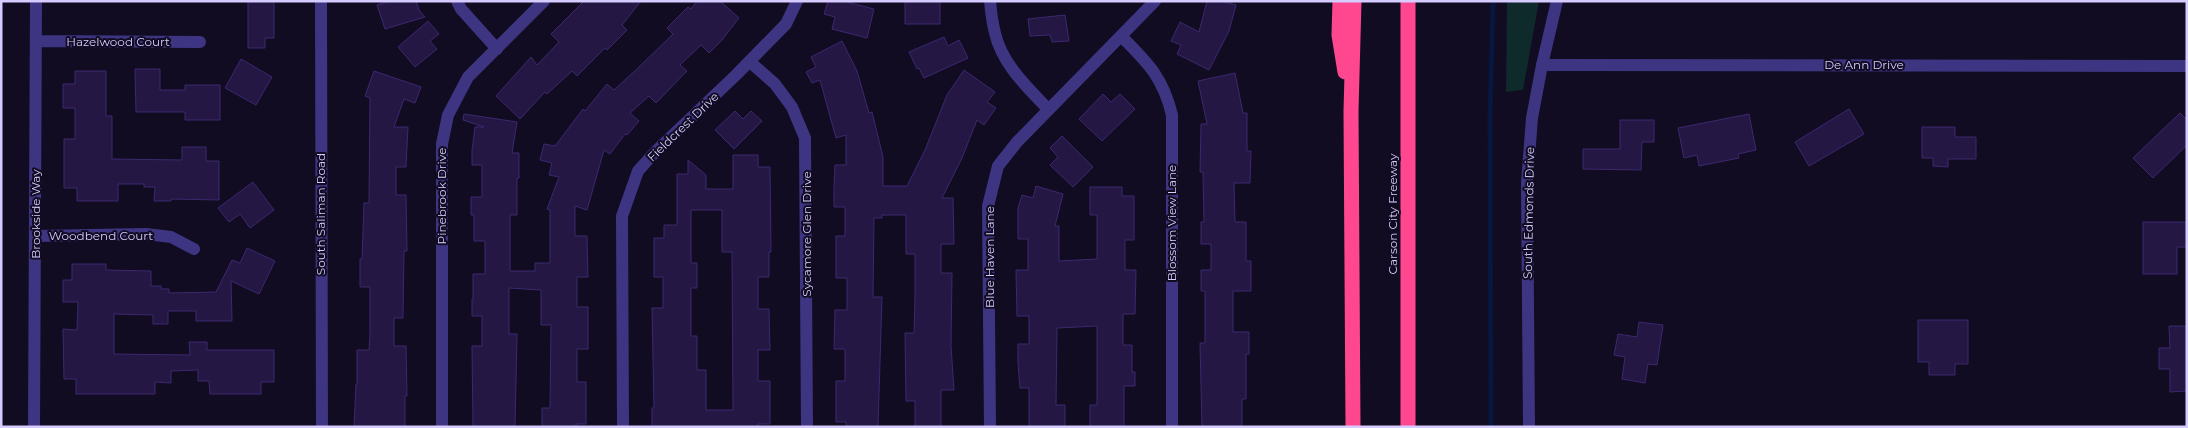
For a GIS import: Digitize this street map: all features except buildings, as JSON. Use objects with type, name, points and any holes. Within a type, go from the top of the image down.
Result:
[{"type":"highway","points":[[1340,1],[1339,35],[1350,111]]},
{"type":"highway","points":[[1354,1],[1350,111],[1354,427]]},
{"type":"highway","name":"Carson City Freeway","points":[[1408,1],[1408,427]]},
{"type":"highway","points":[[1408,231],[1417,1]]},
{"type":"street","name":"Brookside Way","points":[[34,427],[36,1]]},
{"type":"street","name":"South Saliman Road","points":[[321,1],[322,427]]},
{"type":"street","points":[[457,1],[461,9],[497,48]]},
{"type":"street","name":"Pinebrook Drive","points":[[442,427],[442,144],[448,114],[468,77],[544,1]]},
{"type":"street","name":"Fieldcrest Drive","points":[[623,427],[622,216],[629,193],[638,171],[750,62],[786,24],[797,1]]},
{"type":"street","points":[[990,1],[995,32],[1006,59],[1015,74],[1048,110]]},
{"type":"street","name":"Blue Haven Lane","points":[[990,427],[988,206],[998,166],[1017,142],[1155,1]]},
{"type":"street","name":"South Edmonds Drive","points":[[1529,427],[1527,183],[1532,118],[1542,64],[1557,1]]},
{"type":"street","name":"Blossom View Lane","points":[[1121,36],[1153,68],[1168,100],[1172,114],[1172,427]]},
{"type":"street","name":"Hazelwood Court","points":[[36,41],[200,42]]},
{"type":"street","name":"Sycamore Glen Drive","points":[[750,62],[775,84],[792,106],[805,138],[807,427]]},
{"type":"street","name":"De Ann Drive","points":[[1542,64],[2187,66]]},
{"type":"street","name":"Woodbend Court","points":[[36,236],[146,234],[172,237],[194,249]]},
{"type":"green space","points":[[1507,1],[1539,1],[1523,90],[1506,92]]},
{"type":"waterway","points":[[1491,427],[1490,119],[1493,1]]}]
